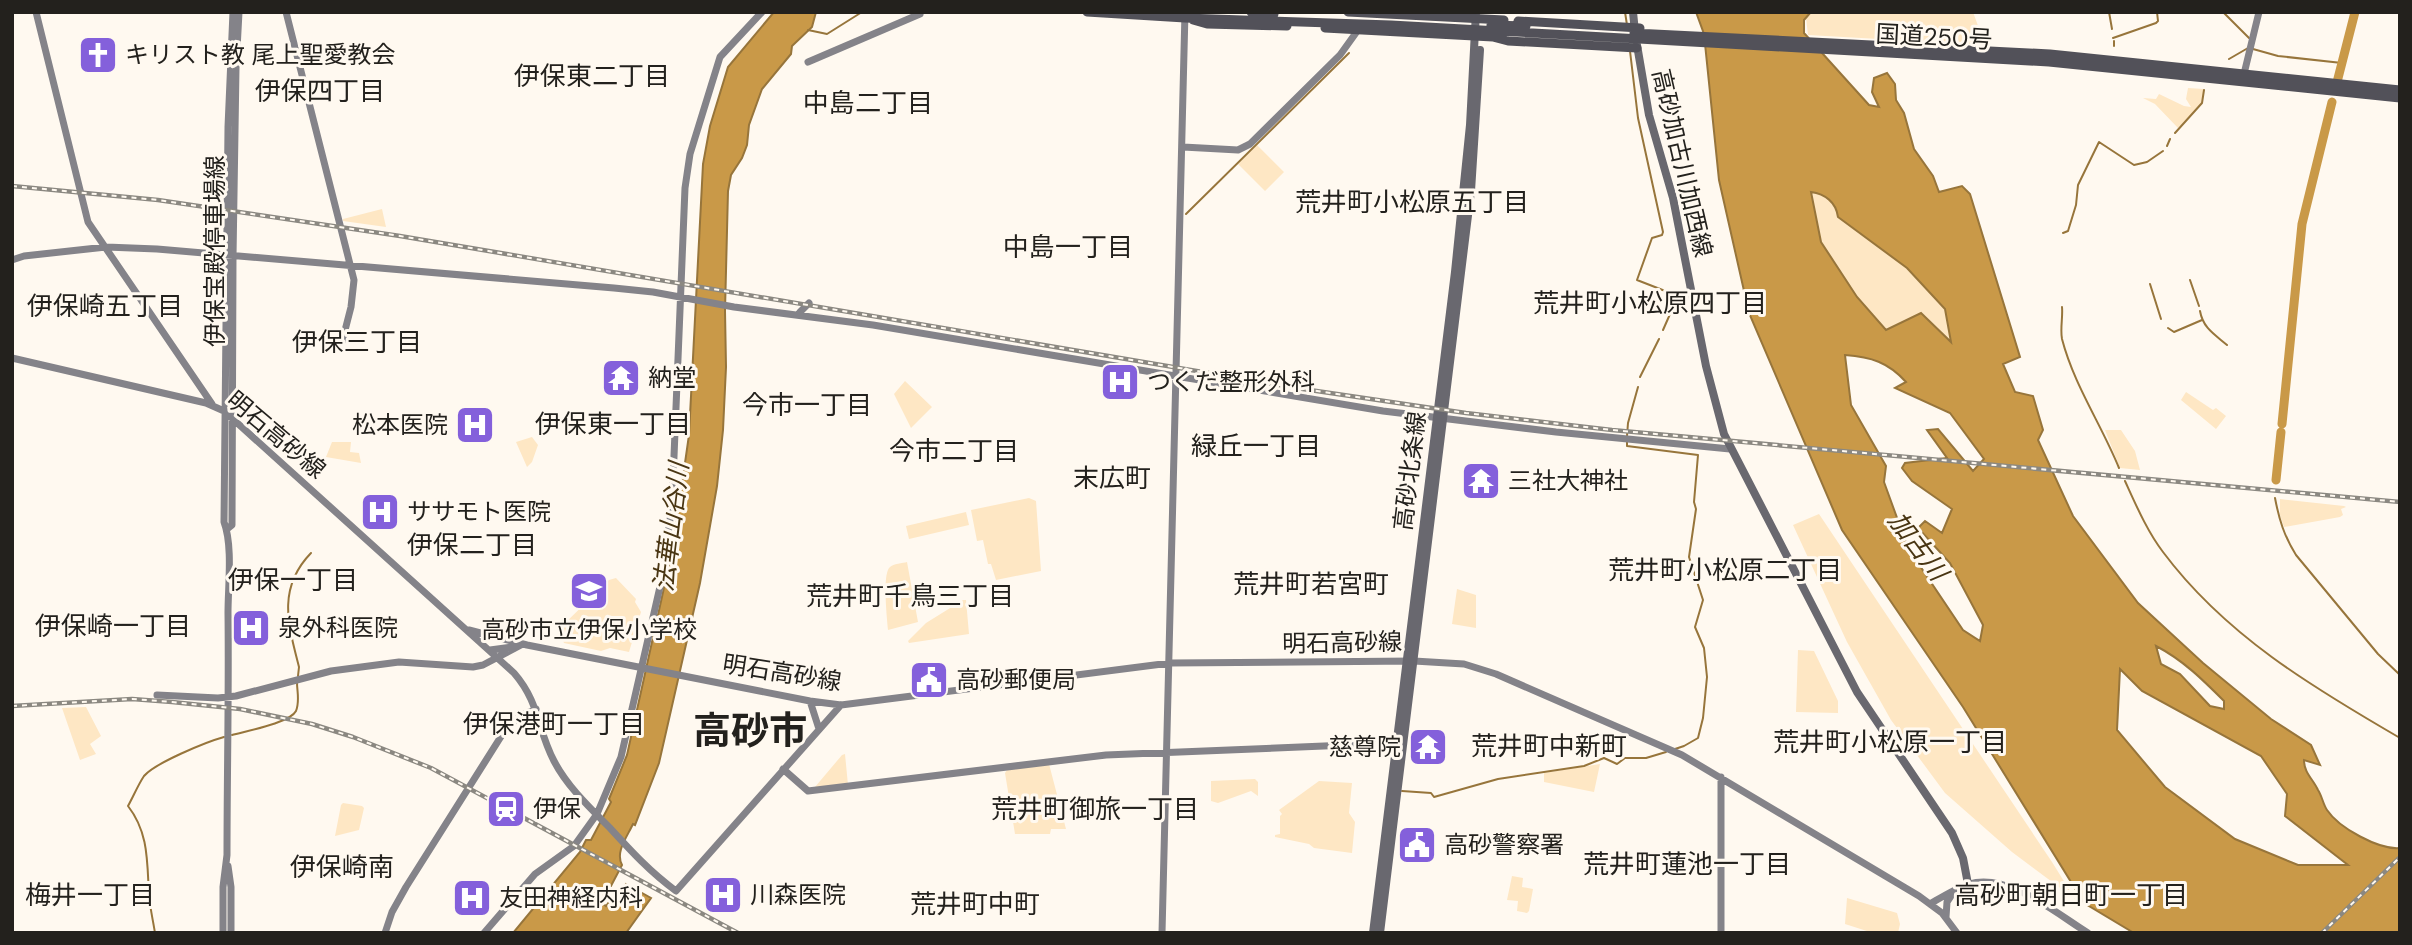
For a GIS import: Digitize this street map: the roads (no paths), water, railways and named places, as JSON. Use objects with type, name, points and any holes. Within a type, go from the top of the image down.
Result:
[{"type":"highway","name":"国道250号","points":[[1087,12],[1683,34],[2049,58],[2336,87],[2400,90]]},
{"type":"highway","name":"国道250号","points":[[1251,12],[1673,42],[2049,58]]},
{"type":"highway","points":[[1348,12],[1633,17]]},
{"type":"highway","points":[[1185,15],[1207,24],[1620,43],[1673,42]]},
{"type":"highway","points":[[1481,16],[1634,27],[1683,34]]},
{"type":"highway","points":[[1481,36],[1508,41],[1637,48]]},
{"type":"highway","points":[[2110,54],[2163,59],[2198,72]]},
{"type":"highway","points":[[2112,74],[2162,78],[2198,72]]},
{"type":"highway","name":"国道250号","points":[[2336,87],[2400,98]]},
{"type":"main road","name":"高砂北条線","points":[[1380,933],[1410,661],[1472,180],[1481,16]]},
{"type":"main road","name":"高砂加古川加西線","points":[[1633,17],[1648,115],[1673,198],[1709,380],[1724,434],[1857,692],[1952,833],[1963,858],[1968,884]]},
{"type":"main road","name":"高砂北条線","points":[[1373,933],[1396,743],[1410,661]]},
{"type":"street","points":[[36,12],[88,220],[212,405]]},
{"type":"street","name":"伊保宝殿停車場線","points":[[227,529],[232,525],[229,103],[233,12]]},
{"type":"street","name":"伊保宝殿停車場線","points":[[231,933],[231,887],[227,855],[228,641],[224,411],[239,12]]},
{"type":"street","points":[[286,12],[351,266],[354,288],[342,342]]},
{"type":"street","points":[[484,933],[535,874],[574,846],[597,814],[621,757],[662,578],[672,505],[685,188],[690,154],[720,57],[762,12]]},
{"type":"street","points":[[2243,77],[2259,12]]},
{"type":"street","points":[[808,62],[920,14]]},
{"type":"street","points":[[1162,933],[1185,15]]},
{"type":"street","points":[[1182,147],[1238,150],[1251,144],[1340,55],[1358,30]]},
{"type":"street","points":[[12,260],[24,256],[106,247],[158,249],[614,288],[873,325],[1441,419],[1730,449]]},
{"type":"street","points":[[800,312],[809,303]]},
{"type":"street","name":"明石高砂線","points":[[12,358],[212,405],[224,411],[497,657],[515,647]]},
{"type":"street","name":"明石高砂線","points":[[468,630],[527,645],[841,705],[1170,663],[1410,661],[1464,664],[1496,674],[1682,755],[1721,776],[1930,904],[1947,919],[1957,933]]},
{"type":"street","name":"明石高砂線","points":[[490,650],[527,645]]},
{"type":"street","points":[[157,695],[218,698],[236,696],[348,668],[399,662],[473,667],[497,657],[520,680],[536,709],[554,762],[573,789],[657,878],[676,891],[841,705]]},
{"type":"street","points":[[810,701],[819,729]]},
{"type":"street","points":[[385,933],[404,890],[501,736],[513,721],[536,709]]},
{"type":"street","points":[[783,769],[808,791],[1106,755],[1396,743]]},
{"type":"street","points":[[1721,776],[1721,933]]},
{"type":"street","name":"伊保宝殿停車場線","points":[[223,933],[223,887],[227,855]]},
{"type":"street","points":[[1930,904],[1968,884],[2005,884],[2021,891],[2088,933]]},
{"type":"street","points":[[1947,919],[1947,902],[1954,892]]},
{"type":"waterway","points":[[808,30],[827,34],[862,12]]},
{"type":"waterway","points":[[1625,12],[1627,25]]},
{"type":"waterway","points":[[2109,12],[2112,29]]},
{"type":"waterway","points":[[2113,38],[2156,23],[2157,12]]},
{"type":"waterway","points":[[2223,12],[2249,38]]},
{"type":"waterway","points":[[2335,90],[2355,12]]},
{"type":"waterway","points":[[2114,41],[2114,46]]},
{"type":"waterway","points":[[2229,59],[2248,48]]},
{"type":"waterway","points":[[2253,49],[2278,56],[2342,63]]},
{"type":"waterway","points":[[1630,51],[1638,118],[1663,232],[1662,235],[1652,238],[1637,280],[1678,296],[1663,330]]},
{"type":"waterway","points":[[1186,214],[1349,53]]},
{"type":"waterway","points":[[2175,133],[2202,103],[2204,90]]},
{"type":"waterway","points":[[2282,424],[2302,224],[2332,102]]},
{"type":"waterway","points":[[2167,146],[2170,139]]},
{"type":"waterway","points":[[2063,233],[2068,231],[2076,205],[2078,185],[2099,142],[2134,165],[2147,162],[2163,151]]},
{"type":"waterway","points":[[2190,280],[2199,306]]},
{"type":"waterway","points":[[2150,284],[2161,319]]},
{"type":"waterway","points":[[2062,307],[2061,335],[2067,356],[2119,468]]},
{"type":"waterway","points":[[2200,311],[2206,326],[2227,345]]},
{"type":"waterway","points":[[2168,328],[2174,332],[2202,320]]},
{"type":"waterway","points":[[1640,377],[1659,339]]},
{"type":"waterway","points":[[1627,436],[1638,387]]},
{"type":"waterway","points":[[2276,480],[2281,432]]},
{"type":"waterway","points":[[1627,442],[1627,446],[1698,455],[1694,502],[1696,509],[1689,557],[1703,600],[1695,627],[1704,648],[1707,677],[1698,738],[1675,749]]},
{"type":"waterway","points":[[2125,481],[2157,544],[2187,582],[2214,609],[2242,634],[2303,679],[2400,738]]},
{"type":"waterway","points":[[2275,498],[2282,527],[2296,555],[2378,654],[2400,675]]},
{"type":"waterway","points":[[298,676],[299,667],[289,621],[289,593],[300,566],[311,553]]},
{"type":"waterway","points":[[232,735],[277,723],[292,715],[298,704],[297,682]]},
{"type":"waterway","points":[[155,933],[143,837],[128,806],[144,776],[150,771],[181,754],[224,737]]},
{"type":"waterway","points":[[1402,791],[1431,793],[1434,797],[1498,779],[1584,766],[1604,758],[1617,764],[1625,758],[1646,758],[1666,752]]},
{"type":"railway","points":[[12,186],[158,200],[400,236],[1303,389],[1466,413],[1612,430],[2400,502]]},
{"type":"railway","points":[[12,706],[132,699],[240,709],[312,724],[431,768],[738,933]]},
{"type":"railway","points":[[2322,933],[2400,857]]},
{"type":"place","name":"キリスト教 尾上聖愛教会","points":[[98,55]]},
{"type":"place","name":"納堂","points":[[621,378]]},
{"type":"place","name":"つくだ整形外科","points":[[1120,382]]},
{"type":"place","name":"松本医院","points":[[475,425]]},
{"type":"place","name":"三社大神社","points":[[1481,481]]},
{"type":"place","name":"ササモト医院","points":[[380,512]]},
{"type":"place","name":"高砂市立伊保小学校","points":[[589,591]]},
{"type":"place","name":"泉外科医院","points":[[251,628]]},
{"type":"place","name":"高砂郵便局","points":[[929,680]]},
{"type":"place","name":"慈尊院","points":[[1428,747]]},
{"type":"place","name":"伊保","points":[[506,809]]},
{"type":"place","name":"高砂警察署","points":[[1417,845]]},
{"type":"place","name":"川森医院","points":[[723,895]]},
{"type":"place","name":"友田神経内科","points":[[472,898]]},
{"type":"district","name":"伊保東二丁目","points":[[592,76]]},
{"type":"district","name":"伊保四丁目","points":[[320,91]]},
{"type":"district","name":"中島二丁目","points":[[868,103]]},
{"type":"district","name":"荒井町小松原五丁目","points":[[1412,202]]},
{"type":"district","name":"中島一丁目","points":[[1068,247]]},
{"type":"district","name":"荒井町小松原四丁目","points":[[1650,303]]},
{"type":"district","name":"伊保崎五丁目","points":[[105,306]]},
{"type":"district","name":"伊保三丁目","points":[[357,342]]},
{"type":"district","name":"今市一丁目","points":[[807,405]]},
{"type":"district","name":"伊保東一丁目","points":[[613,424]]},
{"type":"district","name":"緑丘一丁目","points":[[1256,446]]},
{"type":"district","name":"今市二丁目","points":[[954,451]]},
{"type":"district","name":"末広町","points":[[1112,478]]},
{"type":"district","name":"伊保二丁目","points":[[472,545]]},
{"type":"district","name":"荒井町小松原二丁目","points":[[1725,570]]},
{"type":"district","name":"伊保一丁目","points":[[293,580]]},
{"type":"district","name":"荒井町若宮町","points":[[1311,584]]},
{"type":"district","name":"荒井町千鳥三丁目","points":[[910,596]]},
{"type":"district","name":"伊保崎一丁目","points":[[113,626]]},
{"type":"district","name":"伊保港町一丁目","points":[[554,724]]},
{"type":"district","name":"高砂市","points":[[750,731]]},
{"type":"district","name":"荒井町小松原一丁目","points":[[1890,742]]},
{"type":"district","name":"荒井町中新町","points":[[1549,746]]},
{"type":"district","name":"荒井町御旅一丁目","points":[[1095,809]]},
{"type":"district","name":"荒井町蓮池一丁目","points":[[1687,864]]},
{"type":"district","name":"伊保崎南","points":[[342,867]]},
{"type":"district","name":"梅井一丁目","points":[[90,895]]},
{"type":"district","name":"高砂町朝日町一丁目","points":[[2071,895]]},
{"type":"district","name":"荒井町中町","points":[[975,904]]},
{"type":"water label","name":"法華山谷川","points":[[671,527]]},
{"type":"water label","name":"加古川","points":[[1918,546]]}]
